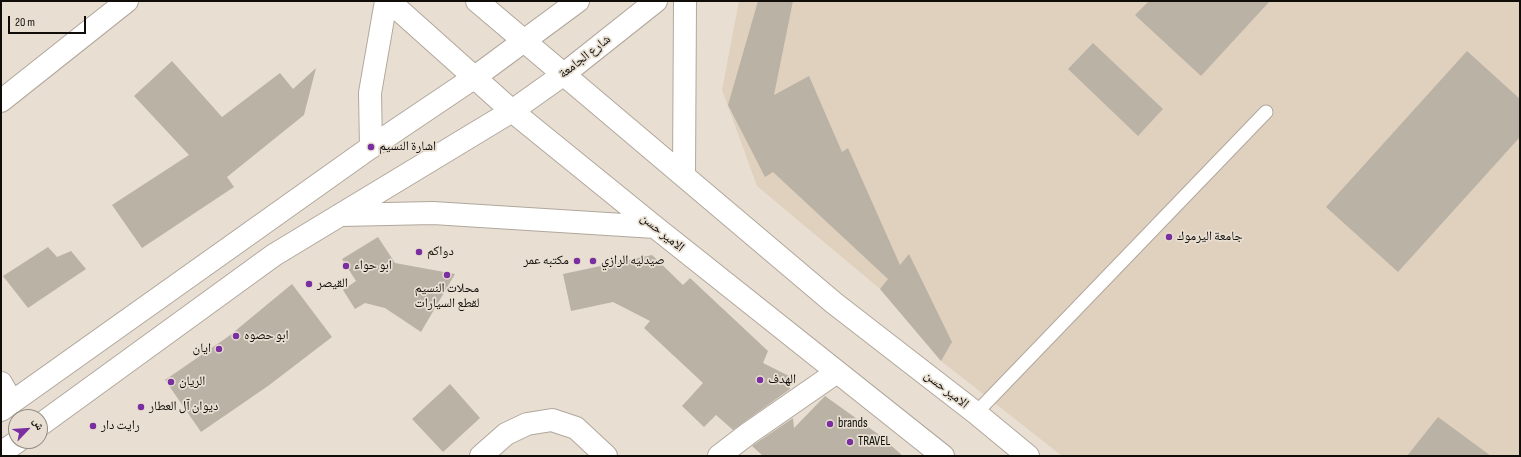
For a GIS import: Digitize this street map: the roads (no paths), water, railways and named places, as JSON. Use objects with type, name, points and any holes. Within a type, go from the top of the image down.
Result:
[{"type":"main road","points":[[1,101],[127,1]]},
{"type":"main road","points":[[371,147],[370,93],[388,1]]},
{"type":"main road","name":"الامير حسن","points":[[388,1],[512,111],[943,456]]},
{"type":"main road","name":"الامير حسن","points":[[477,1],[525,40],[628,130],[834,303],[976,413],[1028,456]]},
{"type":"main road","points":[[1,383],[6,406],[371,147],[475,77],[578,1]]},
{"type":"main road","name":"شارع الجامعة","points":[[48,419],[274,255],[512,111],[564,74],[656,1]]},
{"type":"main road","points":[[684,176],[685,1]]},
{"type":"main road","points":[[341,214],[433,213],[655,227]]},
{"type":"main road","points":[[719,456],[749,433],[837,372]]},
{"type":"main road","points":[[481,456],[506,434],[527,424],[552,420],[576,428],[606,456]]},
{"type":"lane","points":[[976,413],[1266,112]]},
{"type":"place","name":"اشارة النسيم","points":[[371,147]]},
{"type":"place","name":"جامعة اليرموك","points":[[1169,237]]},
{"type":"place","name":"دواكم","points":[[419,252]]},
{"type":"place","name":"مكتبه عمر","points":[[577,261]]},
{"type":"place","name":"صيدليه الرازي","points":[[593,261]]},
{"type":"place","name":"ابو حواء","points":[[346,266]]},
{"type":"place","name":"محلات النسيم لقطع السيارات","points":[[447,275]]},
{"type":"place","name":"القيصر","points":[[309,284]]},
{"type":"place","name":"ابو حصوه","points":[[236,336]]},
{"type":"place","name":"ايان","points":[[219,349]]},
{"type":"place","name":"الهدف","points":[[760,380]]},
{"type":"place","name":"الريان","points":[[171,382]]},
{"type":"place","name":"ديوان آل العطار","points":[[141,407]]},
{"type":"place","name":"brands","points":[[830,424]]},
{"type":"place","name":"رايت دار","points":[[93,426]]},
{"type":"place","name":"TRAVEL","points":[[850,442]]}]
